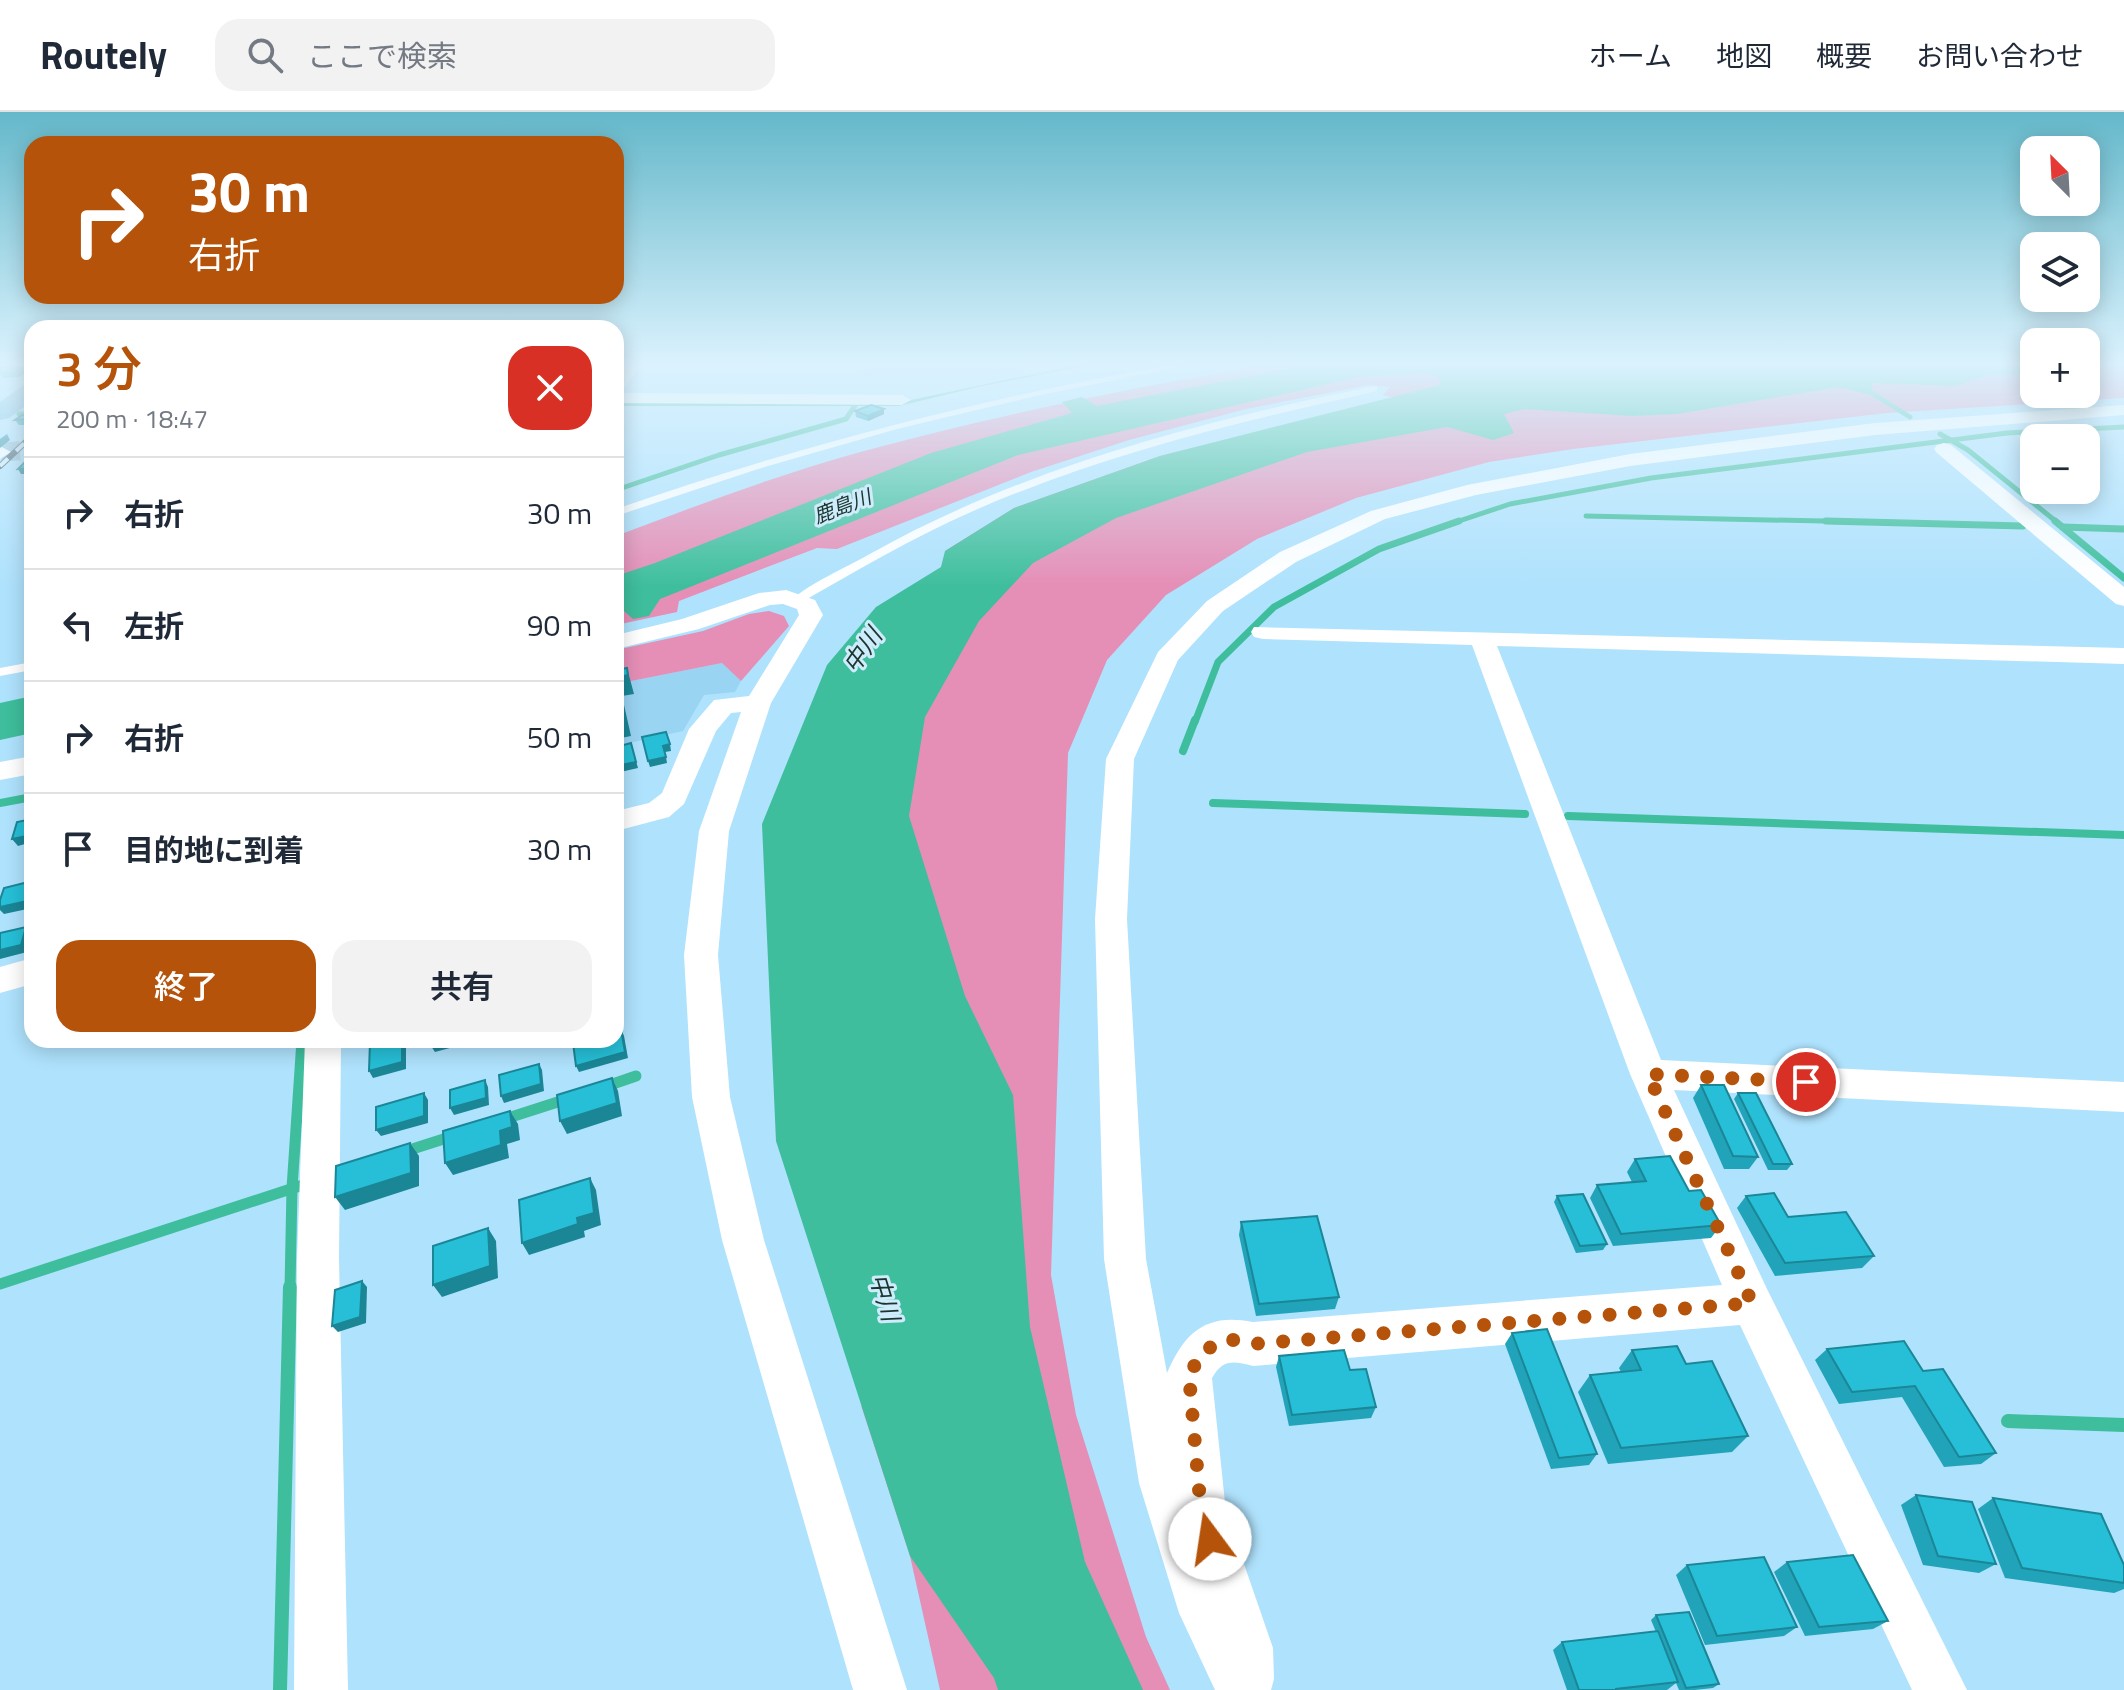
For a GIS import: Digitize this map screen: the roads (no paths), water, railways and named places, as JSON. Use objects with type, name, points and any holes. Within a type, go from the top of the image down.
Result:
[{"type":"street","points":[[1246,1690],[1205,1613],[1163,1483],[1125,1259],[1111,919],[1120,759],[1167,657],[1215,606],[1288,557],[1378,515],[1474,489],[1630,460],[1791,440]]},
{"type":"street","points":[[1944,449],[2124,599]]},
{"type":"street","points":[[624,640],[690,624],[767,598],[786,597],[807,605],[811,615],[758,703],[714,831],[701,955],[711,1097],[743,1240],[880,1690]]},
{"type":"street","points":[[1263,632],[2124,656]]},
{"type":"street","points":[[1482,638],[1648,1074],[1752,1303],[1940,1690]]},
{"type":"street","points":[[624,819],[659,810],[674,798],[703,729],[723,706],[758,703]]},
{"type":"street","points":[[0,771],[24,766]]},
{"type":"street","points":[[0,980],[24,973]]},
{"type":"street","points":[[321,1690],[318,1258],[323,1048]]},
{"type":"street","points":[[1648,1074],[2124,1097]]},
{"type":"street","points":[[1246,1690],[1246,1648],[1201,1512],[1189,1375],[1203,1351],[1228,1339],[1253,1344],[1752,1303]]},
{"type":"lane","points":[[624,510],[841,440]]},
{"type":"lane","points":[[796,601],[911,536],[1056,474],[1156,440]]},
{"type":"lane","points":[[0,672],[24,668]]},
{"type":"water","name":"鹿島川","points":[[978,440],[1085,440],[1018,455],[660,599],[649,616],[633,619],[624,611],[624,573],[931,453]]},
{"type":"water","name":"中川","points":[[1225,440],[1376,440],[1307,452],[1116,518],[1033,563],[979,621],[925,717],[909,816],[965,996],[1013,1095],[1030,1327],[1085,1562],[1143,1690],[998,1690],[994,1678],[910,1556],[776,1141],[762,824],[827,665],[876,607],[941,567],[945,551],[1014,508],[1160,456]]},
{"type":"water","points":[[24,698],[24,735],[0,740],[0,703]]},
{"type":"waterway","points":[[624,487],[773,440]]},
{"type":"waterway","points":[[1459,521],[1510,504],[1651,478],[1951,440]]},
{"type":"waterway","points":[[1951,440],[1968,450],[2058,523]]},
{"type":"waterway","points":[[1586,516],[1856,522]]},
{"type":"waterway","points":[[1195,722],[1218,662],[1274,607],[1379,549],[1459,521]]},
{"type":"waterway","points":[[1453,523],[1459,521]]},
{"type":"waterway","points":[[1826,521],[1856,522]]},
{"type":"waterway","points":[[2055,521],[2124,578]]},
{"type":"waterway","points":[[1856,522],[1914,523]]},
{"type":"waterway","points":[[1856,522],[2023,526]]},
{"type":"waterway","points":[[2063,527],[2124,529]]},
{"type":"waterway","points":[[1183,751],[1195,720]]},
{"type":"waterway","points":[[0,803],[24,798]]},
{"type":"waterway","points":[[1213,803],[1525,814]]},
{"type":"waterway","points":[[1568,816],[2124,835]]},
{"type":"waterway","points":[[292,1189],[301,1048]]},
{"type":"waterway","points":[[604,1087],[636,1076]]},
{"type":"waterway","points":[[505,1119],[567,1099]]},
{"type":"waterway","points":[[403,1152],[453,1136]]},
{"type":"waterway","points":[[292,1189],[309,1183]]},
{"type":"waterway","points":[[0,1284],[292,1189]]},
{"type":"waterway","points":[[290,1289],[292,1189]]},
{"type":"waterway","points":[[280,1690],[290,1287]]},
{"type":"waterway","points":[[2008,1421],[2124,1425]]},
{"type":"tunnel","points":[[1,452],[24,451]]},
{"type":"railway","points":[[0,466],[24,444]]}]
